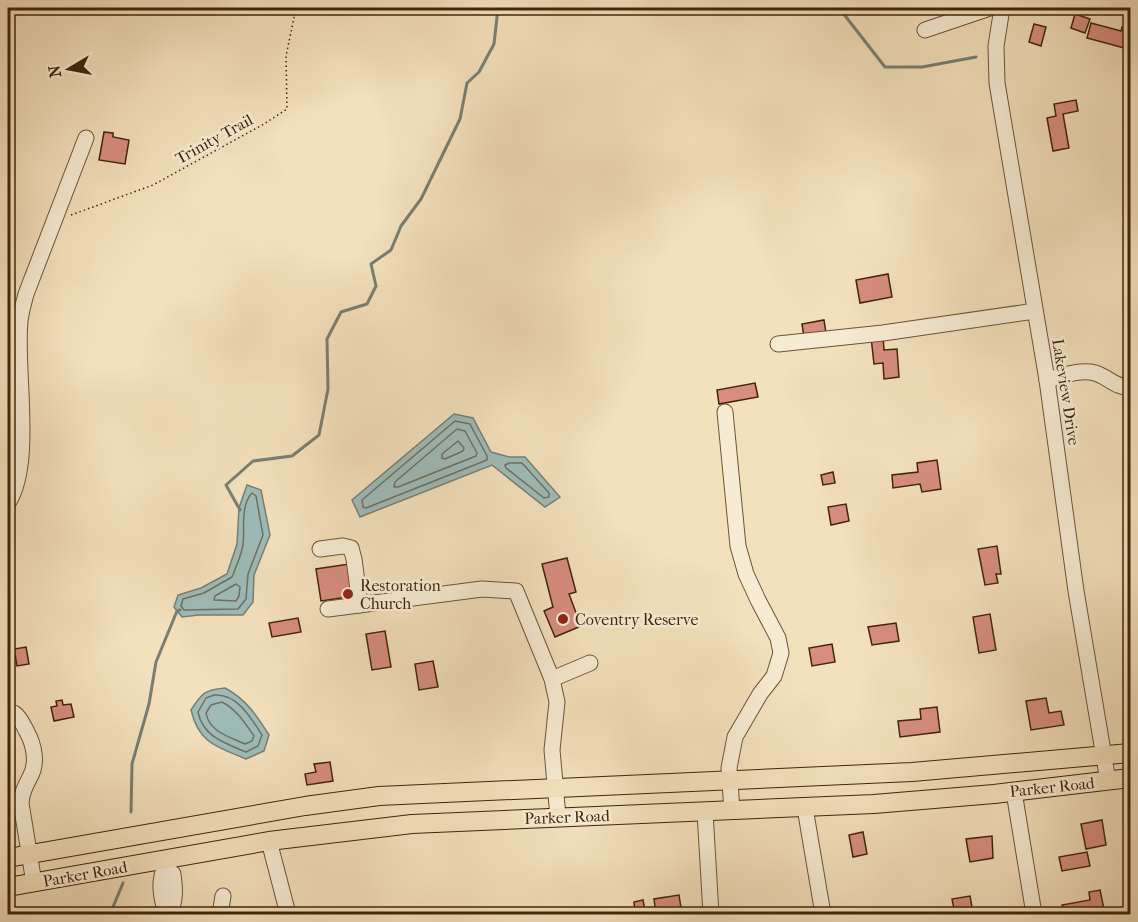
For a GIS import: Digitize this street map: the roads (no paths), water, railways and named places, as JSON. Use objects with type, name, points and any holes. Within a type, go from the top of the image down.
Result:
[{"type":"main road","name":"Parker Road","points":[[8,858],[338,801],[390,796],[912,772],[1131,753]]},
{"type":"main road","name":"Parker Road","points":[[8,887],[164,863],[269,841],[412,824],[805,808],[1014,792],[1131,778]]},
{"type":"street","points":[[925,30],[990,8]]},
{"type":"street","name":"Lakeview Drive","points":[[1002,8],[996,46],[998,83],[1047,380],[1076,591],[1108,781]]},
{"type":"street","points":[[8,503],[18,481],[21,444],[20,321],[26,294],[86,138]]},
{"type":"street","points":[[778,344],[883,333],[1035,311]]},
{"type":"street","points":[[1047,380],[1083,372],[1096,373],[1125,388],[1131,387]]},
{"type":"street","points":[[725,412],[738,546],[746,574],[778,638],[781,653],[774,676],[760,694],[735,737],[729,768],[732,811]]},
{"type":"street","points":[[320,549],[344,546],[351,548],[360,605]]},
{"type":"street","points":[[328,609],[482,589],[516,591],[552,679],[557,702],[552,750],[558,818]]},
{"type":"street","points":[[552,679],[590,663]]},
{"type":"street","points":[[8,714],[15,713],[19,716],[33,742],[35,757],[32,775],[22,791],[21,803],[34,883]]},
{"type":"street","points":[[1014,792],[1034,915]]},
{"type":"street","points":[[805,808],[824,915]]},
{"type":"street","points":[[705,812],[711,915]]},
{"type":"street","points":[[269,841],[288,915]]},
{"type":"street","points":[[164,863],[161,875],[162,903],[168,915]]},
{"type":"street","points":[[220,915],[223,896]]},
{"type":"water","points":[[454,414],[473,418],[491,452],[509,457],[525,457],[560,497],[545,507],[492,465],[360,517],[352,500]]},
{"type":"water","points":[[247,485],[261,490],[270,535],[254,575],[253,602],[243,615],[182,617],[174,607],[178,595],[201,588],[227,574],[237,544],[239,508]]},
{"type":"water","points":[[225,688],[245,703],[269,735],[264,751],[246,759],[211,743],[199,730],[191,710],[204,693]]},
{"type":"waterway","points":[[240,510],[226,485],[253,461],[292,456],[319,435],[328,389],[327,339],[341,312],[367,304],[376,286],[371,264],[391,250],[401,226],[421,199],[460,119],[467,83],[479,72],[494,44],[498,8]]},
{"type":"waterway","points":[[839,8],[885,67],[922,67],[976,57]]},
{"type":"waterway","points":[[131,812],[132,764],[149,704],[156,662],[177,611],[180,610]]},
{"type":"waterway","points":[[110,914],[123,883]]},
{"type":"place","name":"Restoration Church","points":[[348,594]]},
{"type":"place","name":"Coventry Reserve","points":[[563,619]]}]
